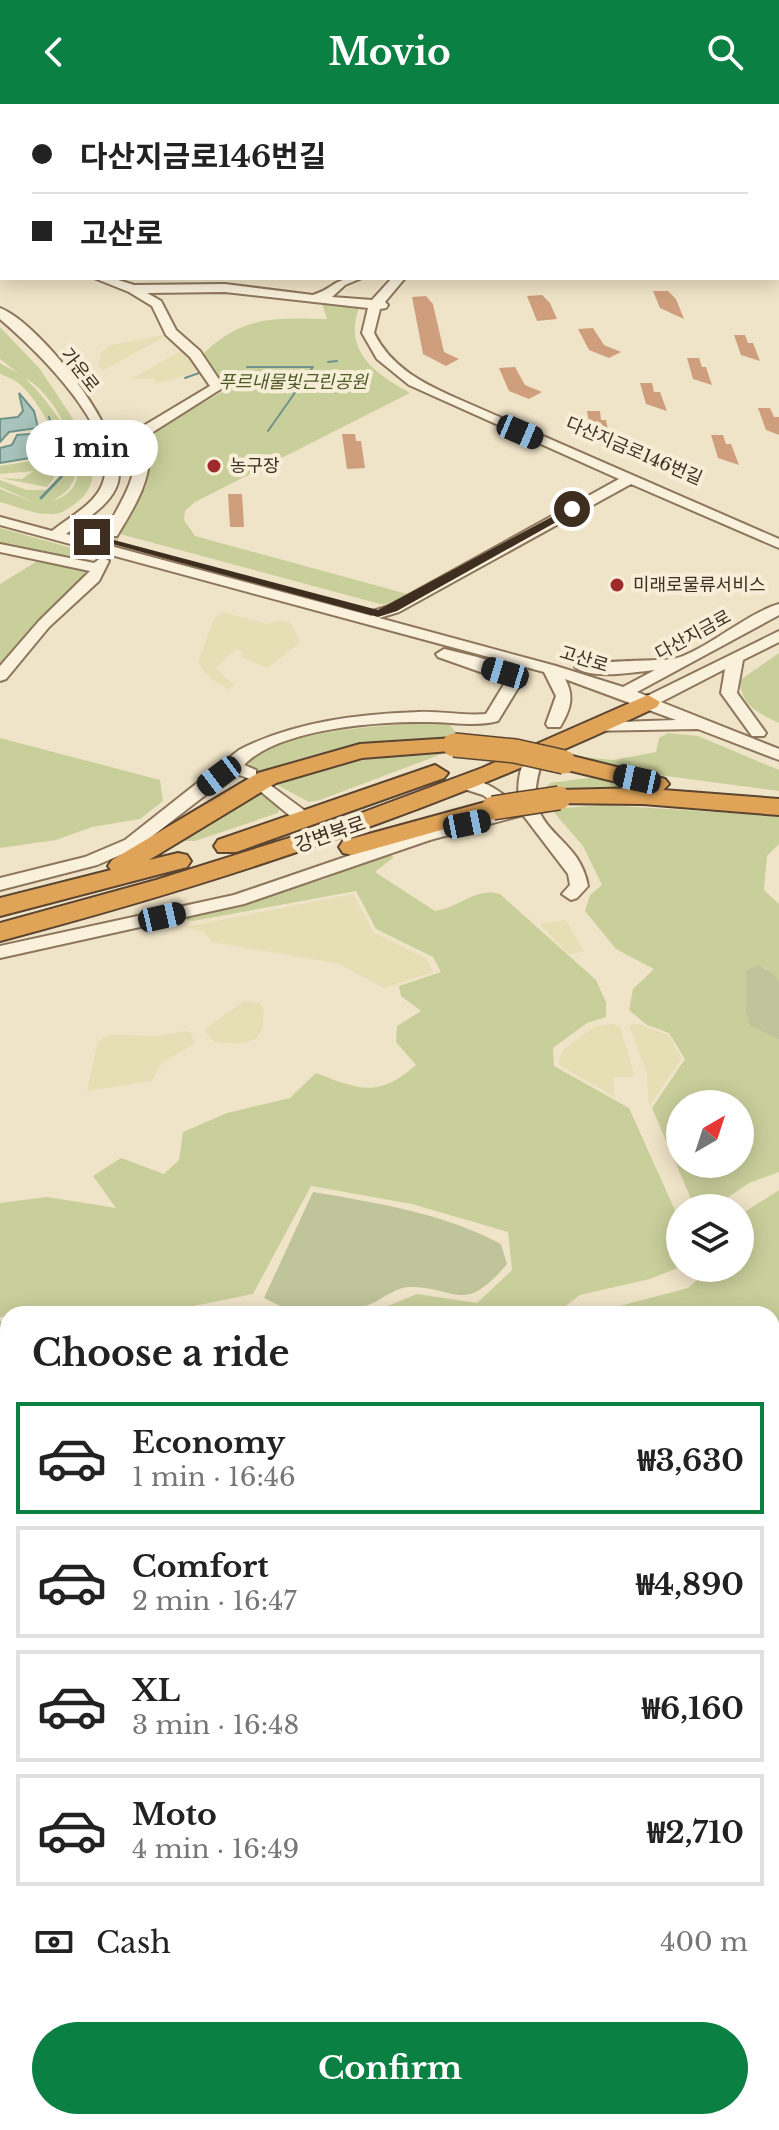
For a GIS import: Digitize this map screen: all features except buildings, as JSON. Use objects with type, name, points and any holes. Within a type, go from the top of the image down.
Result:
[{"type":"highway","name":"강변북로","points":[[0,907],[156,868],[306,820],[482,755],[554,724],[643,694]]},
{"type":"highway","name":"강변북로","points":[[0,932],[78,912],[320,838],[537,754],[592,728],[643,694]]},
{"type":"highway","points":[[89,885],[267,778],[360,751],[454,745],[515,751],[686,794],[779,807]]},
{"type":"highway","points":[[78,912],[236,884],[398,832],[559,798],[686,794],[779,798]]},
{"type":"street","points":[[106,280],[133,289],[157,304],[171,332],[195,354],[217,387],[140,434],[133,446]]},
{"type":"street","points":[[314,299],[348,280]]},
{"type":"street","points":[[378,305],[397,280]]},
{"type":"street","points":[[133,289],[225,288],[378,305],[407,280]]},
{"type":"street","name":"다산지금로146번길","points":[[378,305],[380,344],[390,357],[418,378],[779,544]]},
{"type":"street","name":"가운로","points":[[0,312],[58,368],[95,419],[107,447],[111,482],[97,502],[58,533]]},
{"type":"street","points":[[107,447],[133,446],[142,448],[143,455],[139,488],[118,516],[112,533]]},
{"type":"street","name":"다산지금로146번길","points":[[634,476],[779,535]]},
{"type":"street","name":"다산지금로146번길","points":[[378,614],[394,609],[634,476]]},
{"type":"street","name":"다산지금로146번길","points":[[404,625],[401,615],[404,610],[623,486],[634,476]]},
{"type":"street","name":"고산로","points":[[0,513],[58,533],[92,537],[378,614],[404,625],[643,694],[779,741]]},
{"type":"street","points":[[24,519],[82,514],[92,537]]},
{"type":"street","name":"고산로","points":[[0,521],[58,533],[404,625],[583,667],[779,755]]},
{"type":"street","points":[[0,548],[99,564],[94,578],[44,624],[0,676]]},
{"type":"street","name":"다산지금로","points":[[643,694],[691,659],[779,609]]},
{"type":"street","points":[[0,884],[91,861],[131,844],[233,766],[249,748],[268,739],[414,717],[492,718],[515,680],[505,673],[432,650],[414,641],[404,625]]},
{"type":"street","name":"다산지금로","points":[[643,694],[735,660],[779,636]]},
{"type":"street","points":[[583,667],[631,668],[691,659]]},
{"type":"street","points":[[735,660],[729,693],[758,733]]},
{"type":"street","points":[[550,669],[565,694],[565,702],[554,724]]},
{"type":"street","points":[[456,718],[476,738],[482,755]]},
{"type":"street","points":[[592,728],[660,723],[716,729]]},
{"type":"street","points":[[0,952],[238,900],[424,836],[511,810],[537,754]]},
{"type":"street","points":[[233,766],[250,774]]},
{"type":"street","points":[[464,783],[489,791],[577,874],[579,886],[571,894]]},
{"type":"street","points":[[266,787],[306,820]]},
{"type":"shaded area","points":[[170,334],[103,370],[98,366],[102,352],[111,345]]},
{"type":"shaded area","points":[[185,349],[198,369],[192,374],[158,383],[153,379],[131,379]]},
{"type":"shaded area","points":[[223,612],[267,624],[280,620],[291,623],[300,643],[267,668],[241,657],[243,652],[236,649],[216,668],[235,686],[227,689],[209,677],[198,663],[214,618]]},
{"type":"shaded area","points":[[353,894],[373,932],[427,959],[433,972],[384,988],[336,963],[212,942],[205,933],[185,927]]},
{"type":"shaded area","points":[[566,920],[584,952],[568,954],[540,924]]},
{"type":"shaded area","points":[[244,1001],[259,1003],[264,1009],[263,1028],[256,1039],[238,1044],[215,1042],[205,1031]]},
{"type":"shaded area","points":[[613,1024],[620,1027],[635,1077],[614,1077],[614,1096],[559,1065],[562,1051],[595,1026]]},
{"type":"shaded area","points":[[639,1024],[668,1035],[682,1058],[649,1106],[647,1074],[629,1025]]},
{"type":"shaded area","points":[[190,1032],[195,1043],[162,1063],[152,1081],[87,1091],[98,1041],[109,1035],[160,1036]]},
{"type":"green space","name":"푸르내물빛근린공원","points":[[322,304],[359,308],[355,337],[365,360],[385,378],[410,393],[195,502],[185,511],[184,520],[195,536],[411,595],[391,604],[380,604],[120,534],[146,486],[156,430],[227,389],[214,376],[204,353],[233,332],[261,321],[327,319]]},
{"type":"green space","points":[[0,327],[40,369],[79,428],[67,429],[49,400],[25,378],[55,413],[71,442],[68,430],[80,429],[89,450],[93,471],[88,490],[72,506],[58,513],[37,513],[0,502],[0,489],[36,503],[0,487],[0,480],[27,490],[48,490],[57,480],[61,467],[54,435],[46,418],[17,382],[0,374],[0,363],[19,374],[0,359]],"holes":[[[76,460],[77,471],[73,488],[53,501],[71,485]]]},
{"type":"green space","points":[[56,459],[54,478],[47,487],[0,478],[22,479],[34,471],[0,474],[0,466]]},
{"type":"green space","points":[[0,528],[93,556],[81,562],[0,544]]},
{"type":"green space","points":[[39,560],[91,571],[37,622],[0,666],[0,584]]},
{"type":"green space","points":[[779,653],[779,723],[747,702],[740,680]]},
{"type":"green space","points":[[436,723],[450,725],[461,739],[409,740],[358,746],[308,757],[258,773],[248,765],[261,753],[306,737],[335,731]]},
{"type":"green space","points":[[668,733],[698,736],[779,770],[779,791],[636,772],[584,757],[614,760],[656,752],[659,738]]},
{"type":"green space","points":[[0,738],[160,780],[163,801],[140,819],[92,827],[56,840],[0,848]]},
{"type":"green space","points":[[405,752],[447,752],[320,800],[309,802],[277,785],[308,771]]},
{"type":"green space","points":[[595,777],[651,789],[541,792],[550,783]]},
{"type":"green space","points":[[261,790],[280,805],[278,813],[195,841],[184,841],[193,829]]},
{"type":"green space","points":[[604,805],[779,816],[779,844],[767,856],[764,890],[779,904],[779,982],[764,967],[750,1026],[779,1040],[779,1172],[749,1183],[733,1194],[689,1194],[682,1178],[754,1178],[754,1090],[666,1090],[666,1141],[652,1108],[685,1059],[669,1033],[647,1025],[629,1010],[633,989],[654,969],[616,949],[585,911],[590,895],[602,885],[583,846],[551,809]]},
{"type":"green space","points":[[386,853],[394,857],[375,872],[435,911],[483,893],[500,894],[596,980],[606,1002],[606,1017],[587,1023],[553,1048],[554,1066],[629,1108],[668,1194],[666,1273],[580,1295],[566,1306],[388,1306],[417,1294],[477,1303],[512,1270],[508,1232],[412,1204],[311,1186],[253,1294],[194,1306],[0,1306],[0,1203],[47,1197],[116,1208],[93,1176],[121,1158],[164,1174],[179,1160],[183,1132],[227,1113],[290,1098],[316,1073],[345,1084],[368,1088],[391,1083],[416,1065],[396,1042],[397,1026],[421,1011],[401,996],[399,986],[441,972],[433,957],[376,929],[356,891],[193,921],[179,919],[325,879]]},
{"type":"green space","points":[[758,965],[774,974],[779,982],[779,1040],[750,1026],[746,1011],[746,971]]},
{"type":"green space","points":[[779,1190],[779,1306],[619,1306],[688,1288],[695,1282],[754,1282],[754,1206]]},
{"type":"green space","points":[[313,1192],[409,1210],[456,1224],[501,1244],[507,1264],[480,1290],[470,1294],[405,1287],[365,1306],[281,1306],[264,1298]]},
{"type":"water","points":[[19,393],[34,411],[38,428],[9,432],[0,442],[0,419],[18,417],[23,411]]},
{"type":"water","points":[[41,433],[35,457],[0,463],[0,448],[12,445],[17,435]]},
{"type":"waterway","points":[[328,362],[337,361]]},
{"type":"waterway","points":[[247,367],[313,367],[268,431]]},
{"type":"waterway","points":[[185,378],[199,373]]},
{"type":"waterway","points":[[49,417],[55,438]]},
{"type":"waterway","points":[[41,498],[61,477],[62,460],[54,436]]},
{"type":"tunnel","points":[[102,561],[112,533]]},
{"type":"place","name":"농구장","points":[[214,466]]},
{"type":"place","name":"미래로물류서비스","points":[[617,585]]},
{"type":"route","points":[[92,537],[378,614],[394,609],[572,509]]}]
